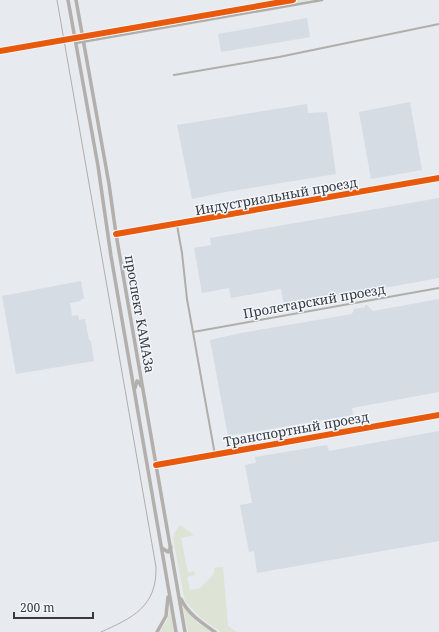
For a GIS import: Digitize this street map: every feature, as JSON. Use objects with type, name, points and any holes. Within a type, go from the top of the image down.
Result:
[{"type":"main road","name":"проспект КАМАЗа","points":[[68,0],[98,166],[111,256],[176,632]]},
{"type":"main road","name":"проспект КАМАЗа","points":[[76,0],[106,165],[116,234],[185,632]]},
{"type":"main road","points":[[98,166],[103,170],[106,165]]},
{"type":"main road","points":[[100,182],[101,179],[104,178],[109,184]]},
{"type":"main road","points":[[134,392],[135,383],[137,381],[139,382],[143,391]]},
{"type":"main road","points":[[162,548],[168,552],[171,546]]},
{"type":"main road","points":[[157,632],[166,616],[168,586]]},
{"type":"main road","points":[[178,588],[181,600],[186,607],[198,620],[216,632]]},
{"type":"street","points":[[0,51],[293,0]]},
{"type":"street","points":[[67,40],[76,43],[84,42],[322,0]]},
{"type":"street","points":[[218,13],[220,18]]},
{"type":"street","points":[[174,75],[279,57],[439,24]]},
{"type":"street","name":"Индустриальный проезд","points":[[116,234],[177,225],[439,178]]},
{"type":"street","points":[[177,225],[193,332],[215,455]]},
{"type":"street","name":"Пролетарский проезд","points":[[193,332],[439,288]]},
{"type":"street","name":"Транспортный проезд","points":[[156,465],[439,415]]},
{"type":"shaded area","points":[[299,0],[311,0],[231,14],[231,12]]},
{"type":"shaded area","points":[[205,17],[93,39],[92,38]]},
{"type":"shaded area","points":[[307,18],[310,37],[221,52],[218,34]]},
{"type":"shaded area","points":[[410,102],[422,170],[371,179],[359,112]]},
{"type":"shaded area","points":[[307,104],[308,113],[327,112],[336,174],[192,199],[177,125]]},
{"type":"shaded area","points":[[439,198],[439,278],[284,306],[281,289],[231,298],[229,288],[202,293],[194,248],[211,245],[210,238]]},
{"type":"shaded area","points":[[81,281],[84,299],[70,303],[72,316],[78,315],[79,320],[85,319],[89,340],[91,341],[94,361],[16,374],[2,296]]},
{"type":"shaded area","points":[[439,299],[439,392],[352,408],[353,415],[228,436],[210,340],[241,333],[352,314],[354,309],[365,307],[365,305],[373,311]]},
{"type":"shaded area","points":[[439,431],[439,541],[257,573],[254,551],[249,552],[240,505],[252,503],[245,465],[256,463],[255,457],[327,445],[329,451]]},
{"type":"shaded area","points":[[180,525],[194,535],[181,538],[188,573],[194,571],[195,575],[187,577],[190,590],[200,588],[214,574],[214,568],[223,567],[228,626],[237,632],[221,632],[201,618],[185,601],[173,538]]},
{"type":"shaded area","points":[[170,607],[174,632],[160,632],[168,618]]},
{"type":"shaded area","points":[[183,607],[198,623],[212,632],[188,632]]},
{"type":"tram line","points":[[57,0],[156,567],[155,581],[152,592],[147,601],[132,616],[123,622],[101,632]]},
{"type":"cycle path","points":[[0,51],[293,0]]},
{"type":"cycle path","points":[[116,234],[439,178]]},
{"type":"cycle path","points":[[156,465],[439,415]]}]
